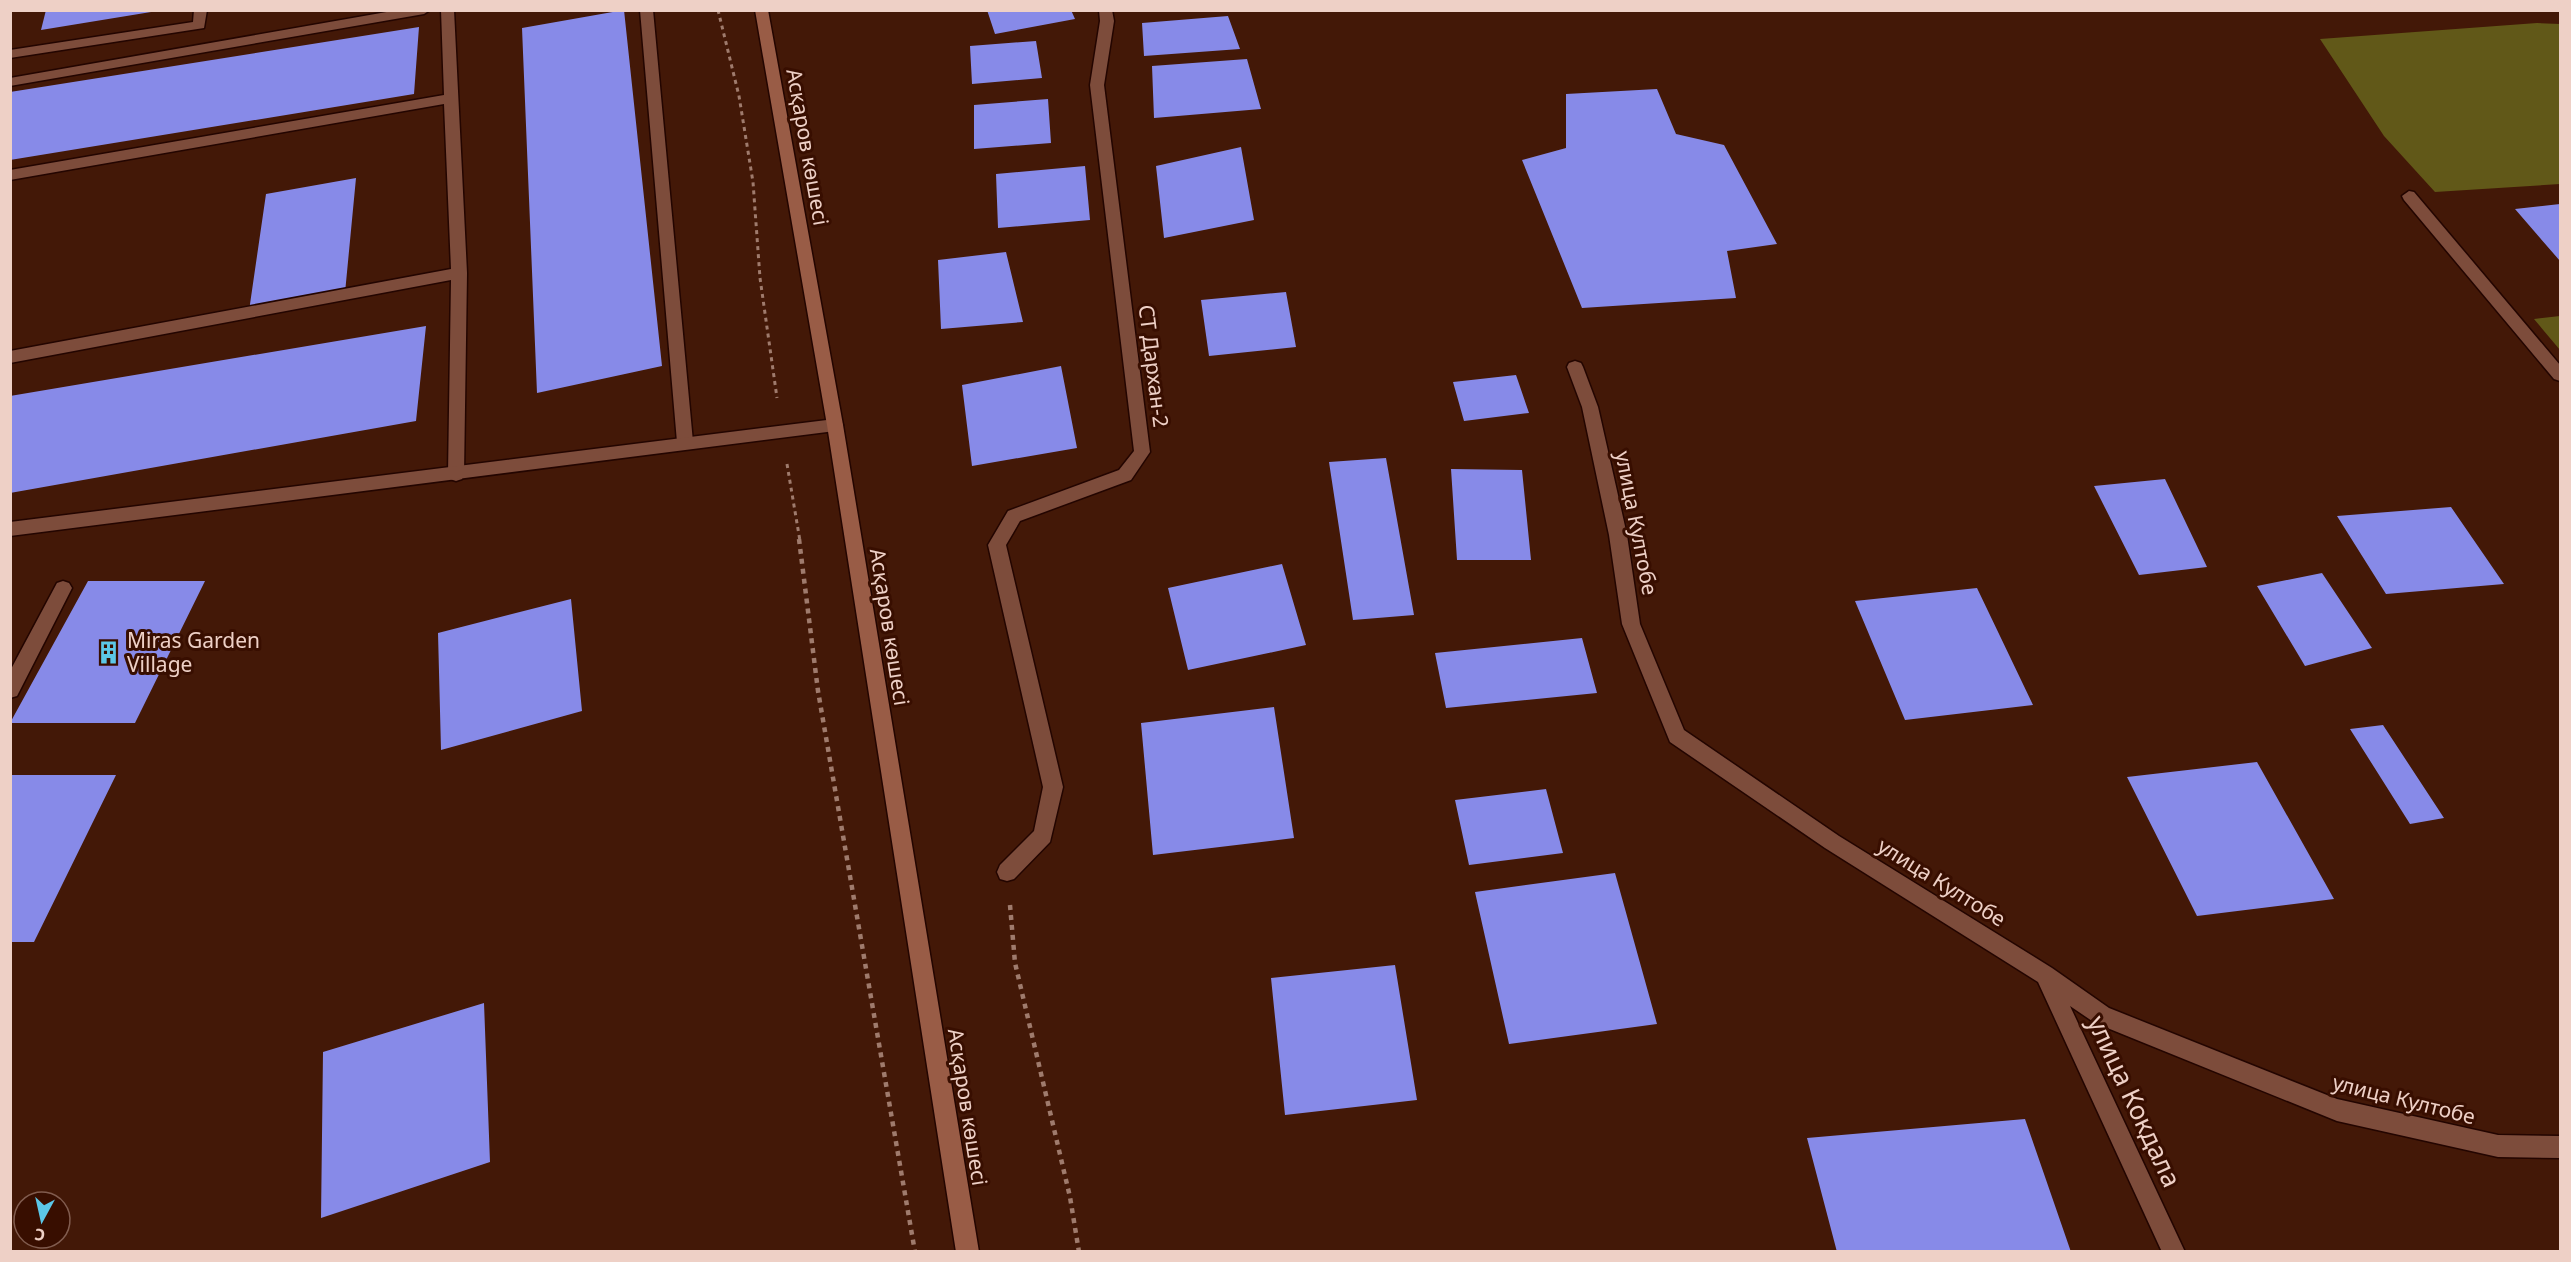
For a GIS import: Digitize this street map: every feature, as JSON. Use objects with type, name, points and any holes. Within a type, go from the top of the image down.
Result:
[{"type":"street","points":[[10,54],[198,25],[201,10]]},
{"type":"street","points":[[10,82],[424,10]]},
{"type":"street","points":[[447,10],[459,273],[456,474]]},
{"type":"street","points":[[646,10],[685,442]]},
{"type":"street","name":"Асқаров көшесі","points":[[761,10],[835,425],[968,1251]]},
{"type":"street","name":"СТ Дархан-2","points":[[1007,872],[1043,836],[1053,788],[997,545],[1014,516],[1125,475],[1142,452],[1097,85],[1107,21],[1105,10]]},
{"type":"street","points":[[10,175],[451,98]]},
{"type":"street","points":[[2409,196],[2557,367]]},
{"type":"street","points":[[10,357],[459,273]]},
{"type":"street","name":"улица Култобе","points":[[1575,367],[1590,407],[1603,465],[1618,535],[1631,624],[1677,736],[1832,842],[2045,975],[2102,1016],[2337,1110],[2498,1146],[2560,1148]]},
{"type":"street","points":[[10,528],[835,425]]},
{"type":"street","points":[[10,690],[63,588]]},
{"type":"street","name":"улица Кокдала","points":[[2045,975],[2174,1251]]},
{"type":"path","points":[[718,10],[739,96],[753,183],[759,278],[781,433],[795,504],[818,691],[915,1251]]},
{"type":"path","points":[[1007,872],[1015,963],[1070,1197],[1079,1251]]},
{"type":"shaded area","points":[[2537,23],[2560,24],[2560,184],[2435,192],[2384,136],[2320,39]]},
{"type":"shaded area","points":[[2560,316],[2560,350],[2534,319]]},
{"type":"building","points":[[46,10],[151,10],[151,12],[41,30]]},
{"type":"building","points":[[624,10],[662,366],[537,393],[522,28]]},
{"type":"building","points":[[987,10],[1071,10],[1075,19],[995,34]]},
{"type":"building","points":[[1228,16],[1240,49],[1144,56],[1142,23]]},
{"type":"building","points":[[419,27],[414,94],[10,160],[10,92]]},
{"type":"building","points":[[1036,41],[1042,78],[972,84],[970,46]]},
{"type":"building","points":[[1247,59],[1261,109],[1154,118],[1152,66]]},
{"type":"building","points":[[1657,89],[1676,134],[1724,145],[1777,244],[1727,251],[1736,298],[1582,308],[1522,160],[1566,148],[1566,94]]},
{"type":"building","points":[[1048,99],[1051,143],[974,149],[974,105]]},
{"type":"building","points":[[1241,147],[1254,220],[1164,238],[1156,166]]},
{"type":"building","points":[[1085,166],[1090,220],[998,228],[996,174]]},
{"type":"building","points":[[356,178],[345,293],[249,311],[266,194]]},
{"type":"building","points":[[2560,204],[2560,261],[2515,209]]},
{"type":"building","points":[[1006,252],[1023,322],[941,329],[938,260]]},
{"type":"building","points":[[1286,292],[1296,347],[1209,356],[1201,300]]},
{"type":"building","points":[[426,326],[416,421],[10,493],[10,396]]},
{"type":"building","points":[[1061,366],[1077,448],[972,466],[962,385]]},
{"type":"building","points":[[1516,375],[1529,413],[1464,421],[1453,382]]},
{"type":"building","points":[[1386,458],[1414,615],[1353,620],[1329,462]]},
{"type":"building","points":[[1451,469],[1522,470],[1531,560],[1457,560]]},
{"type":"building","points":[[2165,479],[2207,567],[2139,575],[2094,486]]},
{"type":"building","points":[[2451,507],[2504,584],[2386,594],[2337,516]]},
{"type":"building","points":[[1282,564],[1306,645],[1188,670],[1168,588]]},
{"type":"building","points":[[2322,573],[2372,648],[2305,666],[2257,586]]},
{"type":"building","name":"Miras Garden Village","points":[[88,581],[205,581],[135,723],[10,723]]},
{"type":"building","points":[[1977,588],[2033,705],[1905,720],[1855,601]]},
{"type":"building","points":[[571,599],[582,711],[441,750],[438,633]]},
{"type":"building","points":[[1582,638],[1597,693],[1446,708],[1435,653]]},
{"type":"building","points":[[1274,707],[1294,838],[1153,855],[1141,723]]},
{"type":"building","points":[[2383,725],[2444,818],[2410,824],[2350,729]]},
{"type":"building","points":[[2257,762],[2334,899],[2197,916],[2127,777]]},
{"type":"building","points":[[10,775],[116,775],[34,942],[10,942]]},
{"type":"building","points":[[1546,789],[1563,853],[1469,865],[1455,800]]},
{"type":"building","points":[[1615,873],[1657,1024],[1509,1044],[1475,892]]},
{"type":"building","points":[[1395,965],[1417,1100],[1285,1115],[1271,978]]},
{"type":"building","points":[[484,1003],[490,1162],[321,1218],[323,1052]]},
{"type":"building","points":[[2025,1119],[2071,1252],[1837,1252],[1807,1138]]},
{"type":"place","name":"Miras Garden Village","points":[[109,652]]}]
